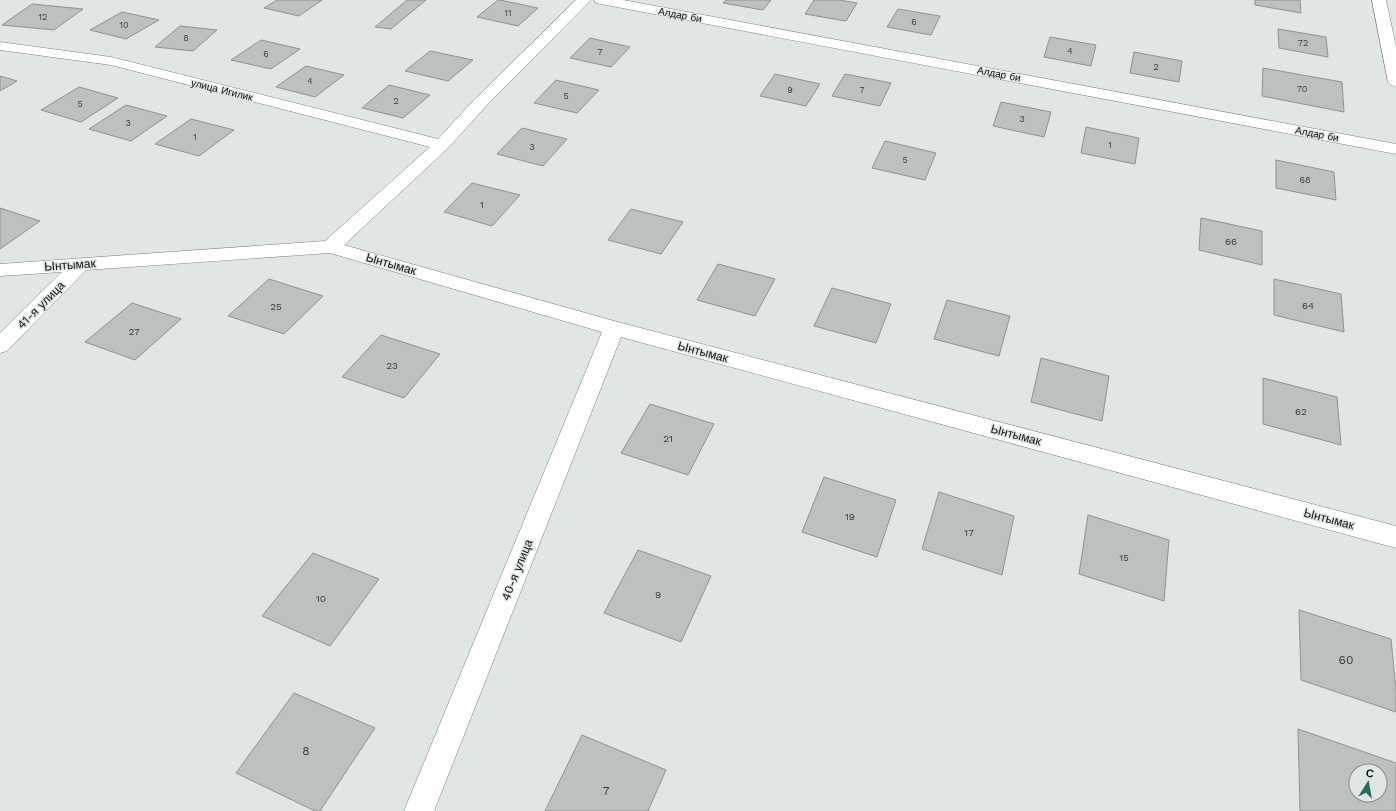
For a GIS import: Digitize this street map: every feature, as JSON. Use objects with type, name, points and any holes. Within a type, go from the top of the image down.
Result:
[{"type":"street","points":[[330,247],[442,145],[481,102],[584,0]]},
{"type":"street","name":"Алдар би","points":[[601,0],[1396,149]]},
{"type":"street","points":[[1379,0],[1396,82]]},
{"type":"street","name":"улица Игилик","points":[[0,46],[111,62],[442,145]]},
{"type":"street","name":"Ынтымак","points":[[0,270],[330,247],[614,328],[1396,537]]},
{"type":"street","name":"41-я улица","points":[[0,346],[82,264]]},
{"type":"street","name":"40-я улица","points":[[419,811],[614,328]]},
{"type":"building","points":[[277,0],[322,0],[299,16],[264,8]]},
{"type":"building","points":[[407,0],[426,0],[391,29],[375,27]]},
{"type":"building","points":[[498,0],[538,8],[518,26],[477,17]]},
{"type":"building","points":[[726,0],[771,0],[763,10],[723,3]]},
{"type":"building","points":[[814,0],[839,0],[857,3],[846,21],[805,14]]},
{"type":"building","points":[[1255,0],[1300,0],[1301,13],[1255,5]]},
{"type":"building","points":[[32,4],[83,9],[54,30],[2,25]]},
{"type":"building","points":[[898,9],[940,16],[931,35],[887,27]]},
{"type":"building","points":[[122,12],[159,20],[126,39],[90,30]]},
{"type":"building","points":[[180,26],[217,30],[193,51],[155,47]]},
{"type":"building","points":[[1278,29],[1326,37],[1328,57],[1279,48]]},
{"type":"building","points":[[1050,37],[1096,45],[1091,66],[1044,57]]},
{"type":"building","points":[[590,38],[630,47],[611,67],[570,58]]},
{"type":"building","points":[[261,40],[300,49],[271,69],[231,60]]},
{"type":"building","points":[[430,51],[473,60],[448,81],[405,71]]},
{"type":"building","points":[[1134,52],[1182,61],[1179,82],[1130,73]]},
{"type":"building","points":[[306,66],[344,75],[315,97],[276,87]]},
{"type":"building","points":[[1263,68],[1342,82],[1344,112],[1262,96]]},
{"type":"building","points":[[775,74],[820,84],[806,106],[760,96]]},
{"type":"building","points":[[845,74],[891,83],[880,106],[832,96]]},
{"type":"building","points":[[0,76],[17,81],[0,91]]},
{"type":"building","points":[[556,80],[599,90],[577,113],[534,103]]},
{"type":"building","points":[[389,85],[430,95],[403,118],[362,108]]},
{"type":"building","points":[[79,87],[118,98],[81,122],[41,110]]},
{"type":"building","points":[[1001,102],[1051,112],[1044,137],[993,126]]},
{"type":"building","points":[[126,105],[167,116],[131,141],[89,129]]},
{"type":"building","points":[[191,119],[234,130],[199,156],[155,144]]},
{"type":"building","points":[[1086,127],[1139,138],[1135,164],[1081,153]]},
{"type":"building","points":[[522,128],[567,139],[543,166],[497,154]]},
{"type":"building","points":[[885,141],[936,153],[925,180],[872,168]]},
{"type":"building","points":[[1276,160],[1334,172],[1336,200],[1276,188]]},
{"type":"building","points":[[472,183],[520,195],[492,226],[444,212]]},
{"type":"building","points":[[0,208],[40,221],[0,249]]},
{"type":"building","points":[[631,209],[683,222],[661,254],[608,240]]},
{"type":"building","points":[[1201,218],[1262,231],[1262,265],[1199,250]]},
{"type":"building","points":[[718,264],[775,279],[755,316],[697,300]]},
{"type":"building","points":[[269,279],[323,296],[284,334],[228,316]]},
{"type":"building","points":[[1274,279],[1341,294],[1344,332],[1274,315]]},
{"type":"building","points":[[832,288],[891,304],[876,343],[814,326]]},
{"type":"building","points":[[947,300],[1010,316],[999,356],[934,339]]},
{"type":"building","points":[[132,303],[181,319],[135,360],[85,342]]},
{"type":"building","points":[[381,335],[440,354],[404,398],[342,377]]},
{"type":"building","points":[[1041,358],[1109,376],[1102,421],[1031,402]]},
{"type":"building","points":[[1263,378],[1337,397],[1341,445],[1263,424]]},
{"type":"building","points":[[650,404],[714,424],[688,475],[621,453]]},
{"type":"building","points":[[824,477],[896,500],[877,557],[802,532]]},
{"type":"building","points":[[939,492],[1014,516],[1002,575],[922,549]]},
{"type":"building","points":[[1088,515],[1169,540],[1164,601],[1079,574]]},
{"type":"building","points":[[638,550],[711,576],[681,642],[604,613]]},
{"type":"building","points":[[313,553],[379,579],[330,646],[262,616]]},
{"type":"building","points":[[1299,610],[1391,639],[1396,690],[1396,712],[1301,680]]},
{"type":"building","points":[[294,693],[375,728],[320,811],[315,811],[236,773]]},
{"type":"building","points":[[1298,729],[1396,763],[1396,811],[1300,811]]},
{"type":"building","points":[[582,735],[666,770],[648,811],[545,811]]}]
